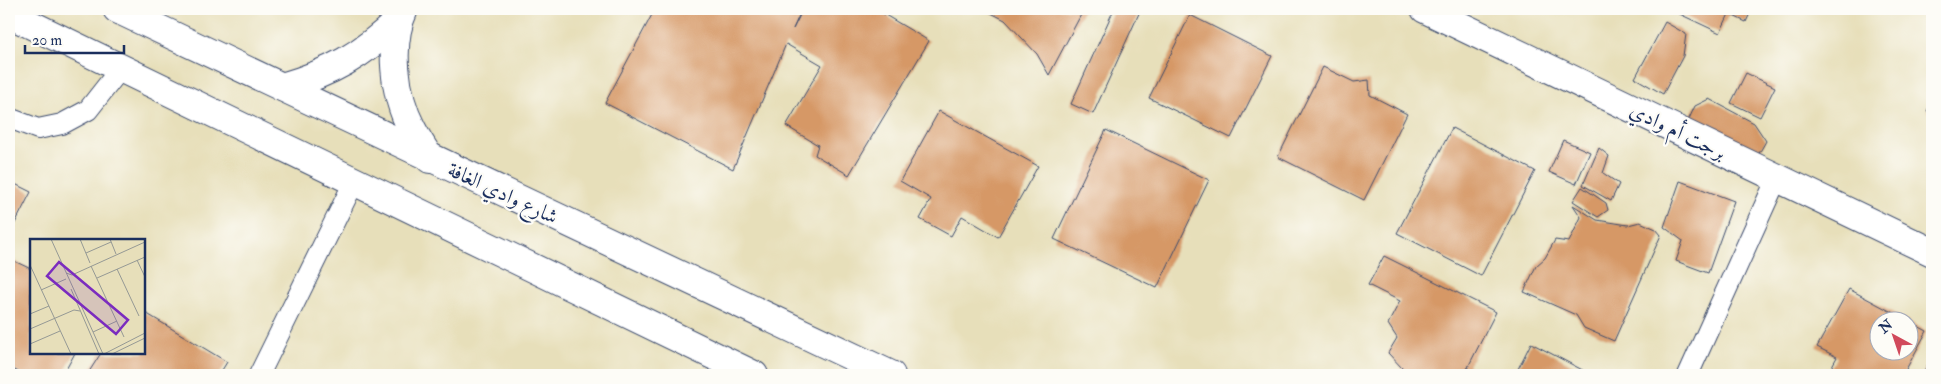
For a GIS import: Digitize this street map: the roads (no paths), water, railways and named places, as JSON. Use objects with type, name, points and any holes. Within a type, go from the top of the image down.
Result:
[{"type":"street","name":"شارع وادي الغافة","points":[[117,9],[430,159],[891,375]]},
{"type":"street","name":"برجت أم وادي","points":[[1425,9],[1932,252]]},
{"type":"street","points":[[9,14],[754,375]]},
{"type":"street","points":[[282,87],[315,78],[346,63],[374,44],[402,14]]},
{"type":"street","points":[[402,14],[395,56],[399,93],[411,127],[430,159]]},
{"type":"lane","points":[[9,118],[38,128],[62,124],[88,110],[121,68]]},
{"type":"lane","points":[[1688,375],[1777,178]]},
{"type":"lane","points":[[259,375],[355,180]]}]
